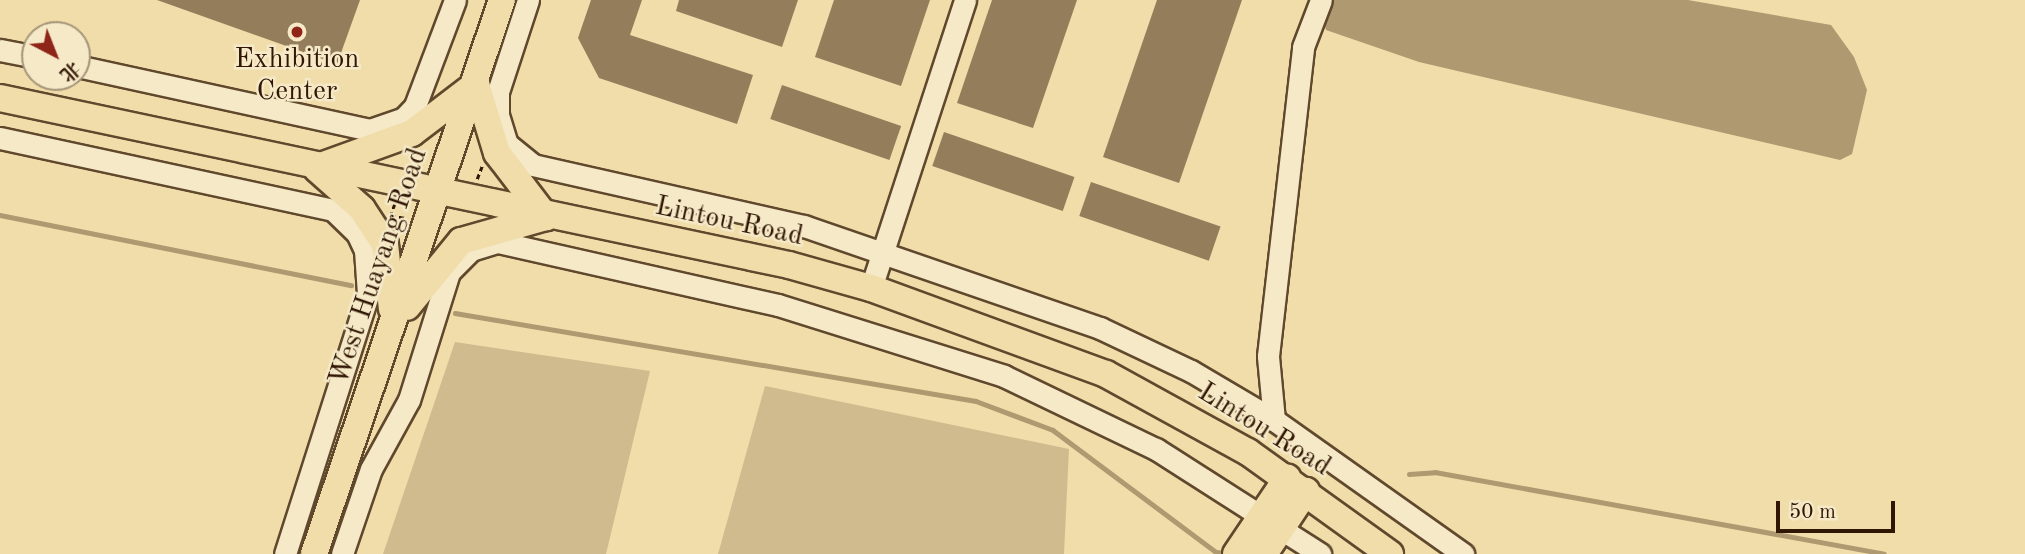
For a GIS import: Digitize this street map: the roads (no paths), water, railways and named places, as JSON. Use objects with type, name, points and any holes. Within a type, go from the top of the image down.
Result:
[{"type":"main road","name":"West Huayang Road","points":[[314,554],[476,84],[502,0]]},
{"type":"main road","points":[[476,84],[497,153],[546,217],[461,241],[392,327],[385,244],[362,209],[316,167],[412,133],[476,84]]},
{"type":"main road","name":"Lintou Road","points":[[0,98],[546,217],[789,264],[871,288],[1106,374],[1296,485],[1390,554]]},
{"type":"main road","points":[[1236,554],[1272,521],[1296,485]]},
{"type":"main road","points":[[1264,554],[1272,521]]},
{"type":"street","points":[[91,69],[370,130],[404,118],[415,106],[455,0]]},
{"type":"street","points":[[528,0],[498,92],[500,128],[520,156],[533,165],[804,226],[883,249],[1100,328],[1191,371],[1274,420],[1463,554]]},
{"type":"street","points":[[871,288],[965,0]]},
{"type":"street","points":[[1274,420],[1268,356],[1300,74],[1308,29],[1321,0]]},
{"type":"street","points":[[0,50],[21,54]]},
{"type":"street","points":[[0,138],[334,210],[357,233],[365,250],[368,294],[285,554]]},
{"type":"street","points":[[342,554],[371,469],[409,400],[449,272],[471,250],[498,242],[778,304],[954,358],[1065,403],[1156,449],[1320,554]]},
{"type":"waterway","points":[[0,215],[351,285]]},
{"type":"waterway","points":[[455,313],[976,401],[1053,430],[1216,552],[1225,553]]},
{"type":"waterway","points":[[1409,474],[1435,472],[1884,554]]},
{"type":"place","name":"Exhibition Center","points":[[297,32]]}]
